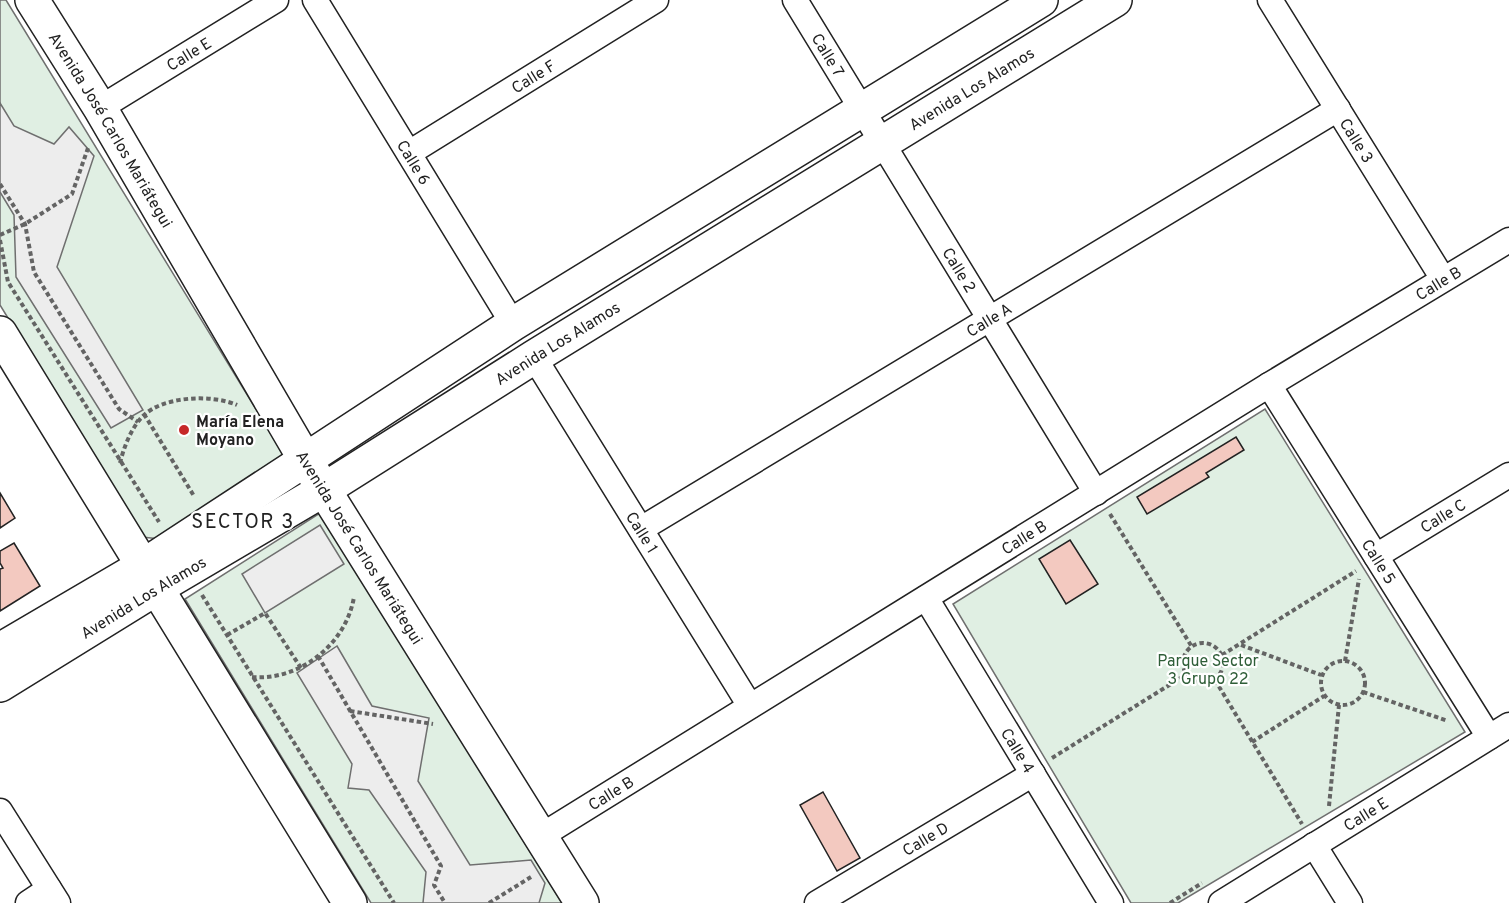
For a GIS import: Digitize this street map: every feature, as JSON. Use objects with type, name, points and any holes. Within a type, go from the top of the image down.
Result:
[{"type":"street","name":"Avenida José Carlos Mariátegui","points":[[32,0],[107,119],[306,460],[582,903]]},
{"type":"street","name":"Calle E","points":[[107,119],[276,0]]},
{"type":"street","name":"Calle 6","points":[[315,0],[513,324]]},
{"type":"street","name":"Calle F","points":[[409,153],[656,0]]},
{"type":"street","name":"Calle 7","points":[[795,0],[864,109]]},
{"type":"street","name":"Avenida Los Alamos","points":[[0,685],[150,577],[306,460],[513,324],[1041,0]]},
{"type":"street","name":"Avenida Los Alamos","points":[[0,650],[325,489],[534,357],[1115,0]]},
{"type":"street","name":"Calle 3","points":[[1270,0],[1443,279]]},
{"type":"street","name":"Calle 2","points":[[864,109],[1096,493]]},
{"type":"street","name":"Calle A","points":[[640,529],[1338,109]]},
{"type":"street","name":"Calle B","points":[[549,848],[750,706],[1269,385],[1509,240]]},
{"type":"street","points":[[0,333],[350,903]]},
{"type":"street","name":"Calle 1","points":[[534,357],[750,706]]},
{"type":"street","name":"Calle 5","points":[[1269,385],[1376,556],[1499,731]]},
{"type":"street","name":"Calle C","points":[[1376,556],[1509,475]]},
{"type":"street","name":"Calle 4","points":[[926,598],[1111,903]]},
{"type":"street","name":"Calle E","points":[[1221,903],[1499,731]]},
{"type":"street","name":"Calle D","points":[[817,903],[1033,774]]},
{"type":"street","points":[[0,811],[53,896],[28,903]]},
{"type":"street","points":[[1314,845],[1350,903]]},
{"type":"path","points":[[0,235],[25,224],[72,194],[89,146],[107,119]]},
{"type":"path","points":[[0,184],[25,224],[34,272],[119,409],[138,422]]},
{"type":"path","points":[[120,472],[120,462],[127,442],[144,414],[167,404],[212,397],[243,408]]},
{"type":"path","points":[[144,414],[194,496]]},
{"type":"path","points":[[1096,493],[1192,646]]},
{"type":"path","points":[[1222,655],[1360,569],[1346,661]]},
{"type":"path","points":[[247,676],[270,678],[300,668],[318,656],[341,631],[349,618],[354,600]]},
{"type":"path","points":[[222,638],[266,613],[300,668]]},
{"type":"path","points":[[1202,643],[1214,646],[1222,655],[1223,669],[1215,680],[1195,682],[1187,674],[1183,665],[1186,653],[1192,646],[1202,643]]},
{"type":"path","points":[[1241,644],[1322,675]]},
{"type":"path","points":[[318,656],[441,866],[434,885],[445,903]]},
{"type":"path","points":[[1346,661],[1353,663],[1363,674],[1365,681],[1363,692],[1357,701],[1350,705],[1340,705],[1329,701],[1324,696],[1320,682],[1322,675],[1331,664],[1346,661]]},
{"type":"path","points":[[1033,774],[1050,759],[1187,674]]},
{"type":"path","points":[[1215,680],[1314,845]]},
{"type":"path","points":[[1363,692],[1499,731]]},
{"type":"path","points":[[1252,742],[1324,696]]},
{"type":"path","points":[[1338,802],[1329,808],[1340,705]]},
{"type":"path","points":[[350,711],[476,730]]},
{"type":"path","points":[[1302,824],[1311,819]]},
{"type":"path","points":[[489,903],[549,848]]},
{"type":"path","points":[[1170,903],[1210,879]]},
{"type":"green space","points":[[0,0],[6,0],[282,452],[280,467],[160,539],[142,537],[0,305]]},
{"type":"green space","name":"Parque Sector 3 Grupo 22","points":[[1265,409],[1465,732],[1178,903],[1131,903],[953,604]]},
{"type":"green space","points":[[320,513],[562,903],[371,903],[185,599]]},
{"type":"shaded area","points":[[0,103],[14,126],[54,144],[69,127],[94,156],[57,267],[143,410],[111,428],[16,277],[14,215],[0,192]]},
{"type":"shaded area","points":[[320,525],[344,564],[265,613],[242,574]]},
{"type":"shaded area","points":[[337,646],[372,706],[429,718],[418,781],[470,865],[531,860],[545,883],[539,903],[423,903],[426,872],[369,790],[348,788],[352,764],[297,673]]},
{"type":"building","points":[[1236,437],[1244,450],[1206,473],[1209,477],[1147,514],[1137,497]]},
{"type":"building","points":[[0,493],[15,518],[0,528]]},
{"type":"building","points":[[1070,540],[1098,584],[1066,604],[1039,559]]},
{"type":"building","points":[[14,543],[40,586],[0,611],[0,569],[3,568],[0,563],[0,551]]},
{"type":"building","points":[[823,792],[860,858],[837,871],[800,805]]},
{"type":"place","name":"María Elena Moyano","points":[[184,430]]},
{"type":"district","name":"SECTOR 3","points":[[243,521]]}]
